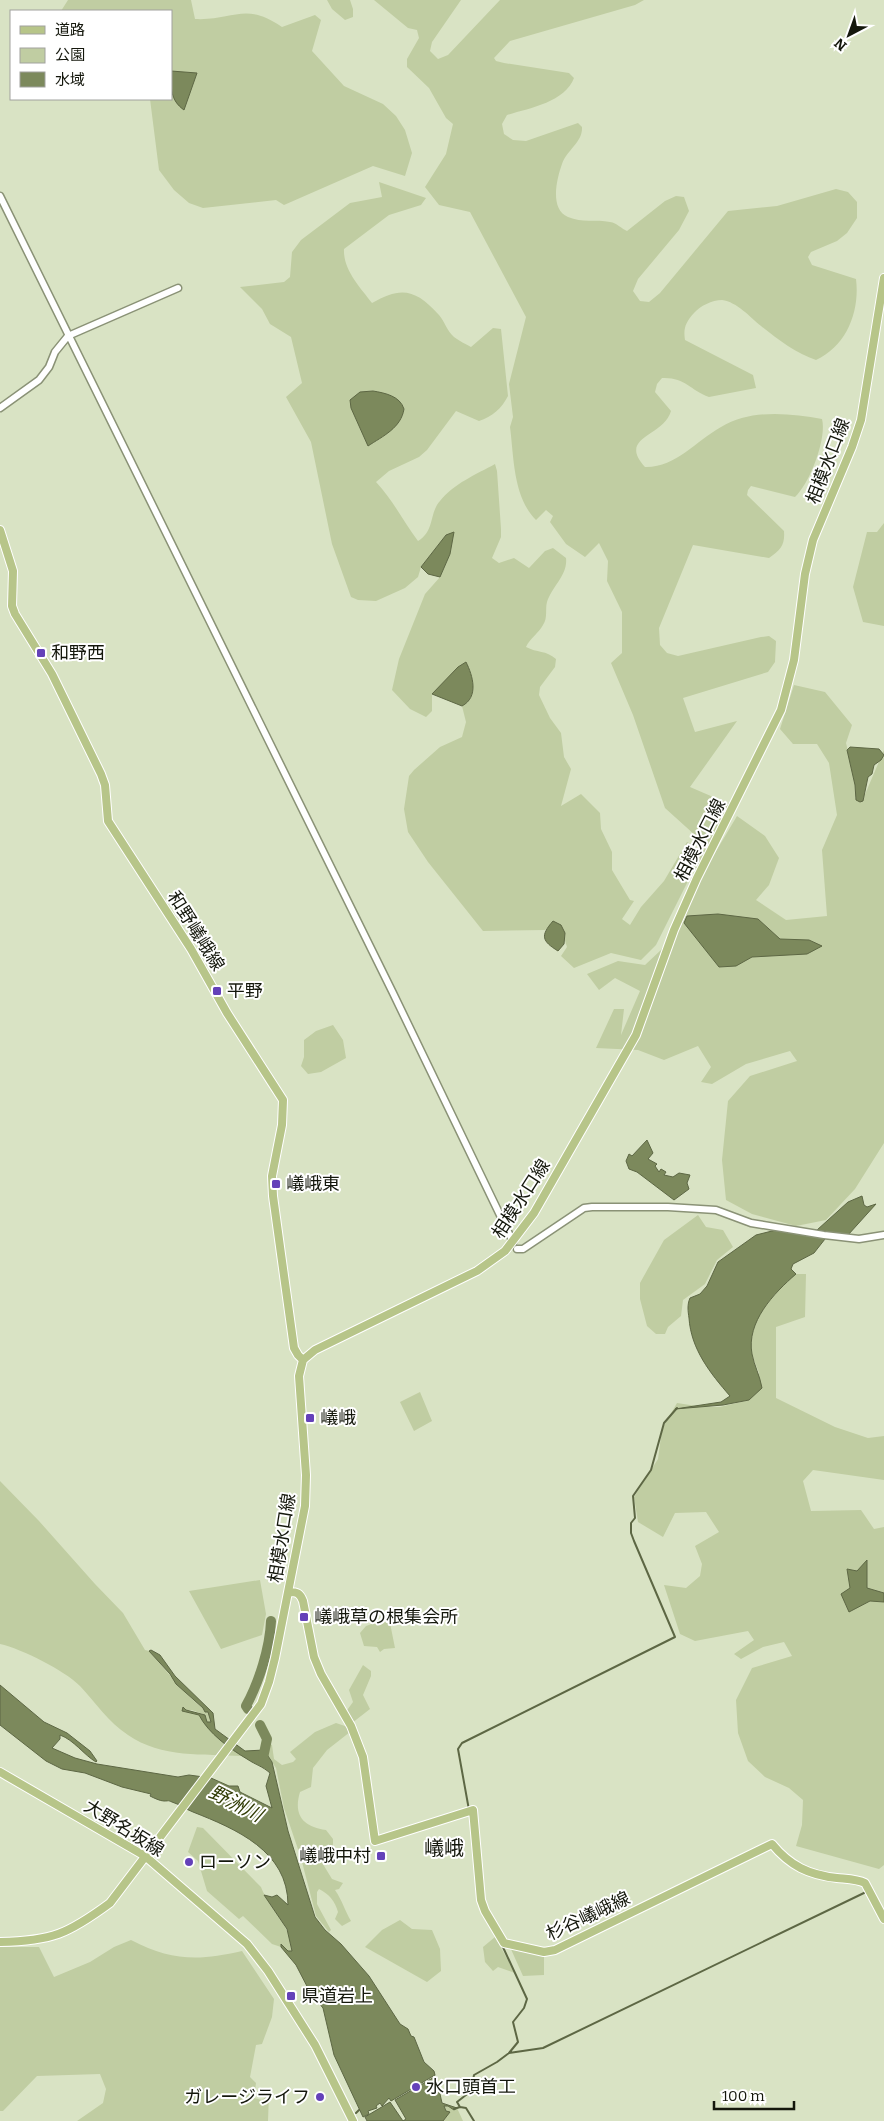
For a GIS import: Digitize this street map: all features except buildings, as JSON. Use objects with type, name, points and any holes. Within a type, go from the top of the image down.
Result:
[{"type":"main road","name":"相模水口線","points":[[0,1942],[26,1941],[61,1934],[81,1925],[110,1903],[260,1704],[269,1682],[289,1592],[305,1506],[306,1475],[298,1376],[303,1360],[315,1350],[352,1331],[483,1268],[515,1245],[636,1035],[664,954],[680,917],[781,710],[794,660],[805,574],[813,540],[852,447],[861,420],[884,278]]},
{"type":"main road","name":"和野嶬峨線","points":[[0,530],[13,571],[12,606],[52,674],[101,774],[105,785],[108,821],[191,948],[228,1013],[283,1100],[282,1125],[272,1176],[273,1196],[294,1348],[303,1360]]},
{"type":"main road","name":"杉谷嶬峨線","points":[[289,1592],[296,1592],[301,1595],[304,1601],[314,1657],[320,1674],[351,1726],[363,1757],[375,1841],[473,1810],[482,1900],[485,1911],[504,1943],[544,1952],[555,1950],[772,1844],[784,1857],[806,1872],[865,1883],[884,1919]]},
{"type":"main road","name":"大野名坂線","points":[[0,1772],[145,1856],[237,1934],[256,1953],[315,2045],[353,2121]]},
{"type":"street","points":[[0,196],[393,993],[515,1245],[523,1249],[584,1208],[592,1207],[668,1206],[716,1210],[751,1223],[824,1235],[858,1239],[884,1234]]},
{"type":"street","points":[[0,408],[39,380],[49,367],[55,352],[68,336],[178,288]]},
{"type":"green space","points":[[68,0],[191,0],[195,19],[248,14],[269,19],[282,27],[315,15],[321,20],[312,51],[344,86],[383,104],[396,116],[405,130],[412,153],[405,176],[373,166],[284,205],[276,200],[203,208],[189,203],[174,190],[159,170],[150,100],[172,100],[172,10],[62,10]]},
{"type":"green space","points":[[327,0],[350,0],[353,17],[345,20],[332,9]]},
{"type":"green space","points":[[374,0],[461,0],[432,42],[430,51],[438,59],[448,55],[500,0],[644,0],[635,5],[510,41],[494,58],[496,61],[504,63],[569,73],[574,78],[563,93],[536,107],[507,115],[502,124],[504,134],[513,140],[526,141],[578,123],[582,127],[580,137],[564,159],[558,177],[556,200],[562,213],[578,220],[613,223],[627,231],[665,201],[676,196],[684,197],[689,211],[679,230],[638,279],[633,291],[640,301],[649,302],[660,293],[728,211],[777,206],[836,189],[848,192],[857,202],[857,218],[847,233],[837,241],[811,252],[808,257],[812,265],[856,279],[856,303],[853,315],[843,337],[836,346],[816,360],[787,346],[743,310],[728,301],[714,301],[706,304],[697,310],[687,322],[684,332],[685,340],[753,375],[756,388],[709,397],[682,382],[670,378],[662,378],[657,384],[655,392],[671,411],[667,420],[645,437],[636,449],[638,457],[645,467],[656,466],[685,453],[721,427],[745,417],[783,414],[822,419],[822,437],[816,460],[806,482],[795,497],[751,486],[748,490],[747,495],[784,531],[783,544],[779,550],[769,558],[693,545],[659,628],[660,645],[667,653],[678,656],[761,637],[769,636],[776,641],[775,662],[768,672],[683,698],[695,732],[737,721],[690,787],[734,806],[712,858],[737,816],[765,836],[779,858],[769,885],[756,900],[786,920],[827,916],[822,850],[837,815],[829,763],[817,744],[793,744],[780,729],[794,685],[825,692],[852,725],[846,743],[858,792],[855,798],[863,799],[884,750],[884,1143],[855,1189],[826,1220],[796,1226],[752,1214],[726,1200],[722,1160],[728,1101],[750,1076],[797,1061],[790,1051],[746,1064],[712,1084],[701,1082],[711,1067],[698,1046],[664,1060],[638,1050],[596,1048],[614,1009],[624,1009],[621,1035],[640,991],[615,978],[599,990],[587,974],[618,961],[645,965],[661,950],[703,876],[694,869],[699,851],[696,836],[665,808],[633,715],[611,663],[622,653],[622,612],[607,581],[608,561],[599,543],[585,557],[566,544],[550,522],[553,516],[546,510],[536,520],[528,511],[523,500],[514,464],[510,427],[513,417],[509,384],[526,317],[470,212],[439,205],[425,187],[446,154],[453,124],[446,118],[429,88],[407,67],[407,59],[419,38],[417,30],[408,28]]},
{"type":"green space","points":[[379,182],[426,198],[421,205],[389,215],[344,249],[346,264],[353,278],[372,303],[400,292],[415,295],[431,306],[454,337],[471,347],[493,328],[501,329],[508,396],[496,412],[479,421],[456,411],[427,450],[419,457],[389,471],[376,482],[388,496],[418,541],[430,527],[434,511],[445,495],[466,480],[495,464],[501,537],[492,558],[499,563],[514,558],[529,568],[545,551],[553,548],[566,558],[565,570],[547,602],[545,622],[526,647],[549,654],[556,659],[555,667],[540,687],[539,695],[550,718],[561,733],[564,757],[571,769],[561,806],[581,794],[600,813],[601,829],[612,852],[612,870],[630,900],[634,901],[622,919],[630,925],[641,907],[664,881],[687,842],[693,845],[687,883],[656,945],[641,960],[611,953],[574,968],[561,956],[567,947],[561,928],[552,925],[545,930],[483,931],[428,862],[408,832],[404,809],[409,776],[440,747],[462,737],[466,722],[462,706],[470,697],[473,686],[466,662],[432,694],[432,711],[426,717],[410,709],[392,690],[399,659],[425,594],[440,577],[450,554],[446,535],[421,567],[418,577],[405,588],[376,601],[358,600],[351,597],[332,544],[311,442],[286,397],[302,383],[291,337],[270,324],[262,309],[240,287],[284,282],[290,277],[292,252],[301,240],[350,203],[382,197]]},
{"type":"green space","points":[[884,523],[884,626],[863,622],[853,587],[867,532],[877,532]]},
{"type":"green space","points":[[333,1025],[343,1040],[346,1058],[321,1072],[308,1074],[301,1066],[304,1057],[304,1040],[316,1031]]},
{"type":"green space","points":[[698,1215],[706,1227],[723,1230],[733,1247],[717,1260],[705,1284],[683,1300],[681,1316],[668,1327],[665,1334],[656,1334],[647,1326],[640,1299],[640,1283],[664,1240]]},
{"type":"green space","points":[[796,1274],[806,1274],[805,1317],[776,1327],[776,1398],[835,1427],[868,1438],[884,1436],[884,1480],[813,1470],[803,1481],[811,1511],[861,1510],[874,1529],[884,1527],[884,1865],[879,1869],[796,1846],[802,1825],[803,1800],[789,1788],[765,1777],[748,1761],[738,1733],[736,1700],[752,1668],[792,1656],[784,1642],[763,1647],[741,1659],[734,1654],[754,1640],[748,1631],[695,1641],[680,1634],[664,1585],[686,1588],[700,1576],[702,1564],[695,1546],[719,1532],[706,1512],[675,1513],[663,1537],[638,1522],[634,1497],[658,1459],[662,1429],[677,1403],[703,1407],[720,1407],[749,1400],[759,1373],[752,1355],[751,1343],[757,1320],[779,1290]]},
{"type":"green space","points":[[420,1392],[432,1421],[414,1431],[400,1402]]},
{"type":"green space","points":[[0,1481],[123,1613],[145,1650],[149,1651],[184,1691],[208,1712],[211,1722],[207,1722],[205,1715],[192,1710],[182,1711],[199,1715],[213,1733],[242,1756],[183,1753],[154,1748],[141,1742],[114,1724],[80,1686],[64,1673],[31,1655],[0,1644]]},
{"type":"green space","points":[[260,1580],[266,1614],[262,1635],[221,1649],[189,1591]]},
{"type":"green space","points":[[389,1618],[395,1648],[384,1649],[380,1652],[377,1647],[364,1646],[360,1633],[366,1626]]},
{"type":"green space","points":[[363,1665],[371,1671],[371,1676],[363,1695],[370,1709],[352,1723],[345,1713],[353,1702],[349,1690]]},
{"type":"green space","points":[[336,1723],[348,1727],[350,1732],[327,1750],[313,1768],[311,1787],[300,1792],[298,1800],[299,1813],[306,1823],[326,1830],[333,1839],[333,1852],[326,1860],[321,1861],[332,1879],[343,1883],[339,1889],[335,1890],[351,1921],[342,1926],[335,1919],[338,1912],[335,1904],[326,1893],[319,1889],[317,1892],[317,1904],[331,1930],[329,1932],[316,1916],[301,1858],[284,1808],[276,1768],[262,1747],[265,1741],[272,1745],[274,1759],[282,1765],[293,1762],[296,1759],[290,1752],[315,1732]]},
{"type":"green space","points":[[197,1827],[203,1828],[261,1887],[288,1934],[292,1951],[288,1951],[281,1944],[281,1947],[272,1944],[243,1916],[239,1919],[207,1891],[198,1861],[188,1852]]},
{"type":"green space","points":[[400,1920],[412,1929],[432,1930],[440,1949],[441,1971],[427,1982],[365,1947],[382,1930]]},
{"type":"green space","points":[[495,1937],[515,1973],[498,1967],[493,1971],[485,1962],[483,1947]]},
{"type":"green space","points":[[131,1940],[159,1952],[185,1957],[212,1956],[242,1951],[274,1999],[272,2017],[262,2044],[256,2045],[250,2077],[256,2083],[254,2098],[262,2100],[269,2094],[268,2121],[77,2121],[103,2103],[106,2089],[100,2074],[37,2076],[3,2111],[0,2111],[0,1947],[39,1947],[54,1977],[90,1962],[114,1947]]},
{"type":"green space","points":[[510,1947],[544,1954],[544,1975],[523,1976]]},
{"type":"green space","points":[[447,2105],[455,2110],[457,2108],[463,2121],[443,2121],[447,2112],[444,2106]]},
{"type":"water","points":[[172,71],[197,73],[184,110],[174,98],[172,91]]},
{"type":"water","points":[[373,391],[396,398],[404,409],[402,416],[395,426],[368,446],[351,408],[350,400],[360,392]]},
{"type":"water","points":[[454,532],[450,554],[440,577],[428,574],[421,567],[446,535]]},
{"type":"water","points":[[466,662],[473,686],[473,692],[467,702],[462,706],[432,694],[458,667]]},
{"type":"water","points":[[850,747],[879,749],[884,755],[874,765],[872,774],[868,777],[863,801],[860,802],[856,800],[855,785],[847,750]]},
{"type":"water","points":[[718,914],[758,919],[780,939],[809,940],[822,946],[807,954],[752,957],[736,966],[719,967],[684,923],[687,916]]},
{"type":"water","points":[[553,921],[561,925],[565,933],[564,944],[558,951],[545,938],[546,931]]},
{"type":"water","points":[[647,1140],[653,1153],[648,1159],[657,1164],[655,1166],[659,1172],[661,1169],[666,1172],[664,1175],[673,1177],[679,1173],[690,1175],[687,1183],[689,1189],[674,1200],[637,1172],[629,1169],[626,1161],[629,1154],[632,1156]]},
{"type":"water","points":[[862,1196],[864,1205],[867,1207],[876,1204],[848,1235],[817,1230],[848,1202]]},
{"type":"water","points":[[780,1229],[824,1236],[825,1239],[814,1253],[793,1264],[791,1269],[796,1274],[771,1299],[757,1320],[751,1342],[752,1354],[762,1388],[749,1400],[723,1405],[675,1409],[721,1402],[730,1396],[703,1360],[693,1340],[688,1308],[690,1298],[700,1294],[707,1286],[718,1262],[756,1235]]},
{"type":"water","points":[[867,1560],[867,1588],[884,1593],[884,1602],[870,1601],[849,1612],[841,1594],[850,1588],[847,1569],[857,1571]]},
{"type":"water","name":"野洲川","points":[[151,1650],[160,1655],[175,1676],[213,1713],[215,1729],[245,1751],[264,1750],[272,1762],[288,1831],[315,1917],[369,1976],[400,2024],[408,2029],[411,2036],[414,2037],[424,2062],[434,2071],[435,2075],[391,2101],[389,2098],[382,2106],[380,2103],[376,2106],[377,2108],[368,2111],[369,2114],[363,2117],[334,2055],[323,2008],[311,1994],[296,1965],[281,1947],[281,1944],[288,1951],[292,1951],[287,1929],[264,1895],[272,1897],[277,1895],[288,1905],[286,1886],[279,1870],[269,1856],[242,1835],[175,1803],[159,1800],[150,1796],[151,1794],[122,1787],[85,1773],[62,1769],[46,1761],[0,1725],[0,1685],[44,1722],[67,1733],[90,1751],[97,1761],[70,1740],[60,1735],[60,1739],[52,1748],[75,1758],[97,1764],[178,1777],[189,1775],[211,1778],[229,1786],[238,1786],[240,1792],[272,1808],[266,1786],[270,1773],[240,1755],[220,1740],[199,1715],[182,1711],[183,1707],[186,1710],[205,1715],[207,1722],[211,1722],[208,1712],[205,1712],[176,1684],[170,1674],[149,1651]]},
{"type":"water","points":[[436,2076],[442,2103],[457,2108],[454,2110],[444,2106],[446,2111],[450,2112],[443,2121],[403,2121],[406,2119],[395,2100]]},
{"type":"water","points":[[390,2102],[403,2121],[367,2121],[365,2117]]},
{"type":"waterway","points":[[469,1810],[458,1749],[462,1743],[675,1637],[634,1541],[631,1533],[631,1523],[635,1518],[633,1496],[651,1470],[664,1423],[677,1408]]},
{"type":"waterway","points":[[248,1709],[246,1706],[259,1676],[266,1653],[271,1621]]},
{"type":"waterway","points":[[260,1725],[267,1739],[263,1758],[266,1763]]},
{"type":"waterway","points":[[454,2109],[460,2107],[457,2102],[471,2091],[474,2075],[509,2053],[543,2048],[866,1892]]},
{"type":"waterway","points":[[502,1945],[527,1999],[524,2008],[513,2022],[518,2042],[509,2053]]},
{"type":"waterway","points":[[460,2107],[466,2108],[474,2121]]},
{"type":"waterway","points":[[356,2113],[359,2110]]},
{"type":"place","name":"和野西","points":[[41,653]]},
{"type":"place","name":"平野","points":[[217,991]]},
{"type":"place","name":"嶬峨東","points":[[276,1184]]},
{"type":"place","name":"嶬峨","points":[[310,1418]]},
{"type":"place","name":"嶬峨草の根集会所","points":[[304,1617]]},
{"type":"place","name":"嶬峨中村","points":[[381,1856]]},
{"type":"place","name":"ローソン","points":[[189,1862]]},
{"type":"place","name":"県道岩上","points":[[291,1996]]},
{"type":"place","name":"水口頭首工","points":[[416,2087]]},
{"type":"place","name":"ガレージライフ","points":[[320,2097]]},
{"type":"district","name":"嶬峨","points":[[444,1848]]}]
